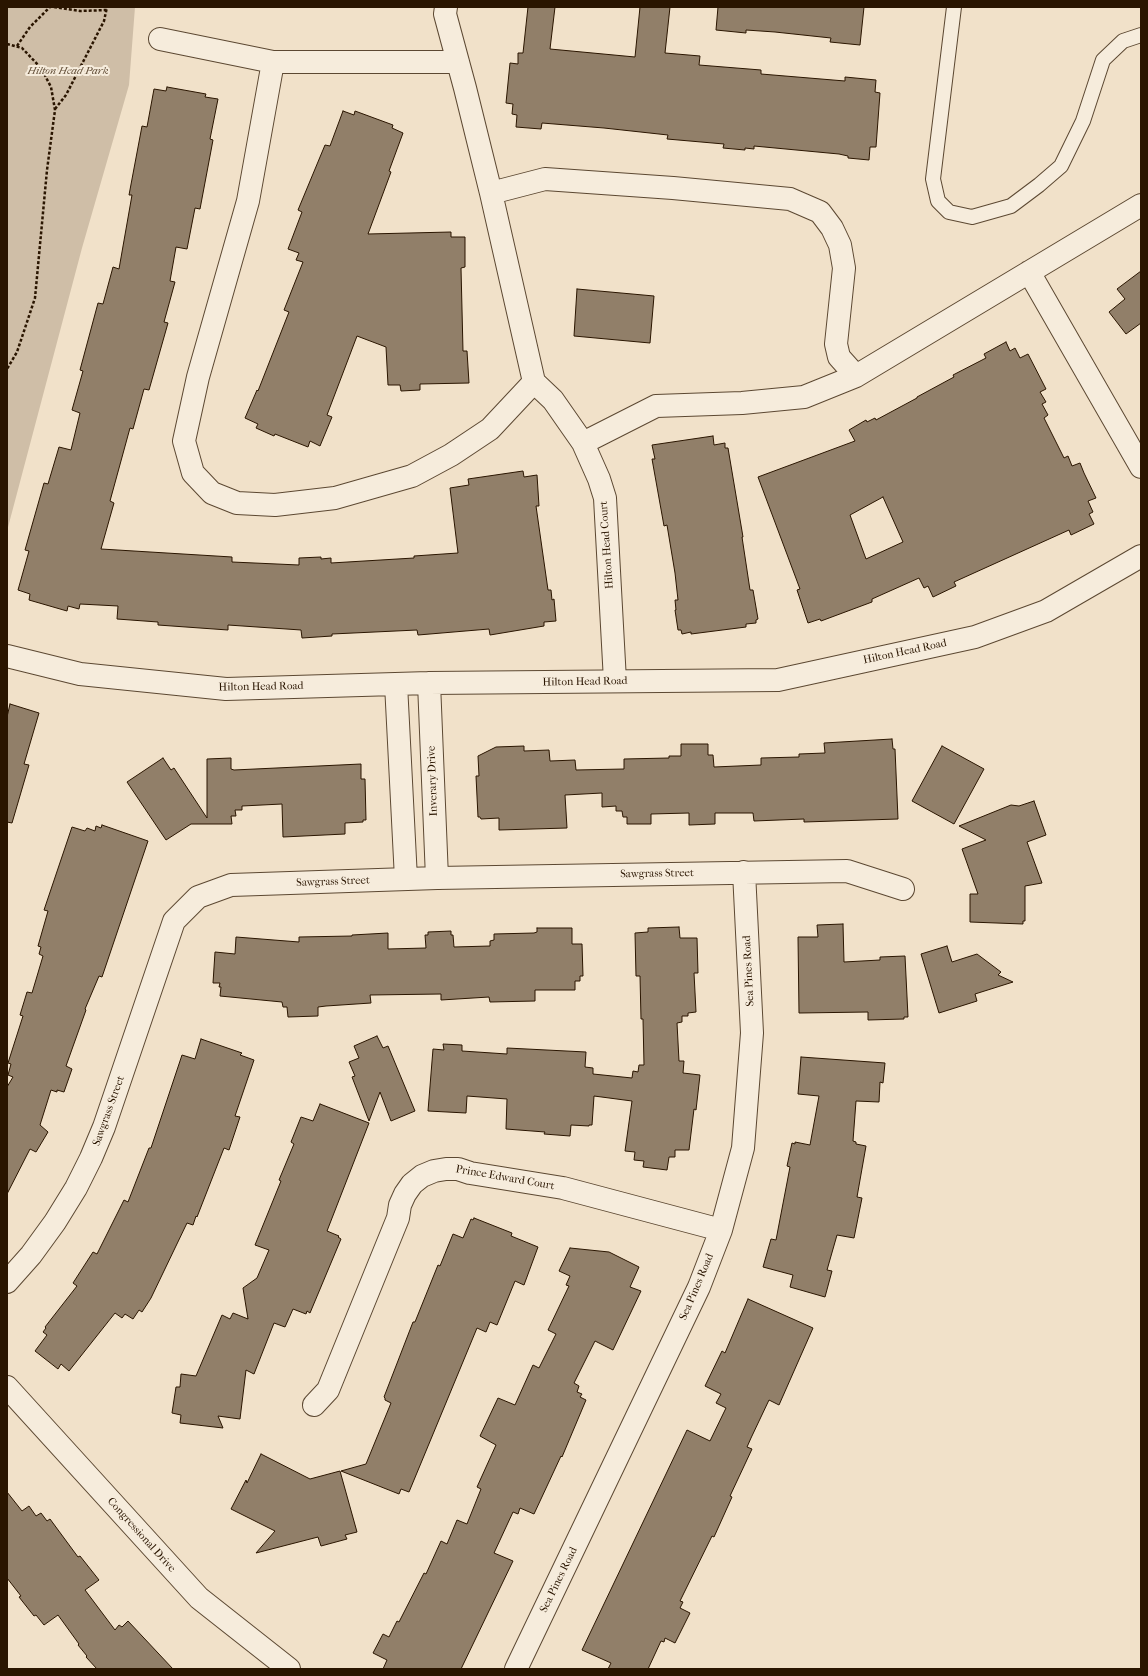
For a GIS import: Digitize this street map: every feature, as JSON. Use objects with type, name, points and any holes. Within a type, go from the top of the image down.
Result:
[{"type":"street","points":[[272,62],[248,201],[198,377],[184,441],[193,473],[212,493],[237,503],[275,505],[335,498],[412,476],[451,455],[490,429],[534,382],[491,193],[445,14],[446,7]]},
{"type":"street","points":[[160,40],[272,62],[458,62]]},
{"type":"street","points":[[491,193],[545,179],[673,188],[790,199],[820,212],[832,228],[840,245],[844,268],[836,344],[839,357],[856,376]]},
{"type":"street","points":[[583,443],[656,406],[742,403],[804,397],[856,376],[1141,205]]},
{"type":"street","points":[[1029,272],[1141,467]]},
{"type":"street","name":"Hilton Head Court","points":[[534,382],[552,400],[583,443],[599,479],[605,498],[615,681]]},
{"type":"street","name":"Hilton Head Road","points":[[7,656],[80,674],[226,689],[396,684],[778,680],[975,636],[1046,611],[1141,556]]},
{"type":"street","points":[[396,684],[406,879]]},
{"type":"street","name":"Inverary Drive","points":[[429,684],[437,878]]},
{"type":"street","name":"Sawgrass Street","points":[[7,1282],[31,1255],[55,1222],[76,1188],[91,1158],[104,1127],[174,921],[198,897],[231,886],[437,878],[744,872],[847,871],[903,889]]},
{"type":"street","name":"Sea Pines Road","points":[[516,1669],[699,1287],[720,1230],[743,1148],[752,1033],[744,872]]},
{"type":"street","name":"Prince Edward Court","points":[[314,1405],[328,1390],[398,1218],[400,1205],[405,1194],[412,1184],[422,1176],[434,1171],[458,1169],[470,1173],[563,1188],[720,1230]]},
{"type":"street","name":"Congressional Drive","points":[[7,1387],[199,1598],[289,1669]]},
{"type":"lane","points":[[954,7],[933,179],[938,201],[949,212],[972,217],[1011,206],[1061,166],[1083,121],[1103,60],[1123,41],[1141,35]]},
{"type":"path","points":[[17,46],[30,27],[50,7]]},
{"type":"path","points":[[54,7],[80,11],[107,8],[104,21],[70,88],[55,110]]},
{"type":"path","points":[[7,44],[17,46],[31,56],[41,68],[47,78],[54,98],[55,110],[47,170],[35,298],[17,352],[7,369]]},
{"type":"green space","name":"Hilton Head Park","points":[[7,7],[135,7],[129,85],[82,248],[7,531]]},
{"type":"building","points":[[528,7],[555,7],[550,49],[635,57],[640,7],[670,7],[665,53],[700,56],[699,65],[761,70],[761,74],[845,81],[845,77],[876,80],[875,92],[880,93],[876,147],[870,147],[869,160],[848,158],[848,156],[839,154],[754,146],[754,149],[745,148],[745,150],[723,148],[724,144],[667,139],[668,135],[604,128],[542,123],[541,129],[516,127],[517,115],[512,114],[513,104],[506,103],[510,63],[518,64],[518,53],[523,53]]},
{"type":"building","points":[[718,7],[864,7],[860,45],[830,42],[831,38],[775,32],[746,30],[746,33],[716,30]]},
{"type":"building","points":[[167,87],[206,94],[205,97],[218,99],[210,139],[213,140],[200,209],[195,208],[187,249],[176,247],[170,281],[175,282],[164,322],[168,323],[149,390],[144,389],[133,429],[130,428],[110,501],[114,503],[101,549],[232,557],[232,562],[299,565],[299,558],[331,558],[331,563],[414,558],[414,556],[458,553],[450,488],[469,485],[468,479],[523,471],[524,477],[537,475],[539,506],[536,506],[548,590],[551,590],[552,600],[554,599],[556,621],[544,622],[544,626],[490,635],[489,629],[418,635],[417,630],[332,634],[332,636],[302,638],[301,630],[228,625],[228,630],[158,625],[158,622],[117,619],[118,606],[80,604],[79,609],[68,606],[67,611],[29,600],[30,594],[18,590],[29,551],[25,550],[44,483],[48,484],[59,447],[71,450],[80,413],[72,410],[83,371],[80,370],[98,303],[103,304],[113,267],[119,269],[132,195],[129,195],[142,126],[147,127],[154,89],[166,91]]},
{"type":"building","points":[[343,111],[354,115],[355,111],[393,125],[392,128],[403,133],[389,171],[391,172],[368,234],[451,232],[451,237],[465,237],[465,267],[461,268],[463,351],[467,351],[469,383],[420,384],[420,390],[401,391],[400,385],[388,385],[386,347],[357,336],[327,415],[332,417],[320,446],[310,441],[308,447],[275,434],[274,436],[256,428],[258,424],[245,418],[257,390],[258,391],[289,312],[284,310],[303,262],[296,260],[299,253],[288,249],[302,212],[298,210],[325,145],[330,146]]},
{"type":"building","points":[[1141,271],[1141,323],[1126,334],[1109,312],[1125,299],[1117,289]]},
{"type":"building","points":[[577,289],[654,296],[650,343],[574,336]]},
{"type":"building","points":[[1006,342],[1010,351],[1015,348],[1020,358],[1028,354],[1046,389],[1040,392],[1046,402],[1042,404],[1048,415],[1044,418],[1064,458],[1068,456],[1072,466],[1080,463],[1096,498],[1088,501],[1093,512],[1089,514],[1094,524],[1071,535],[1069,530],[954,582],[956,586],[933,597],[928,586],[924,588],[919,578],[872,599],[872,602],[821,621],[820,619],[808,623],[797,590],[800,589],[758,477],[855,441],[849,430],[866,420],[867,422],[875,418],[876,420],[917,398],[954,377],[953,375],[986,358],[984,354]],"holes":[[[883,497],[903,542],[866,559],[850,515]]]},
{"type":"building","points":[[713,436],[714,445],[725,443],[725,448],[728,448],[750,590],[753,590],[758,619],[756,620],[756,623],[746,624],[746,627],[682,634],[681,630],[678,630],[675,610],[675,600],[678,600],[675,573],[667,525],[664,526],[652,459],[655,459],[652,445]]},
{"type":"building","points":[[10,704],[39,713],[24,764],[29,765],[12,823],[7,822],[7,717]]},
{"type":"building","points":[[892,739],[893,749],[895,749],[898,819],[804,822],[804,819],[754,821],[753,813],[715,813],[715,824],[689,825],[689,813],[651,814],[651,824],[627,824],[627,817],[623,817],[622,811],[616,811],[616,806],[602,807],[602,793],[565,795],[567,828],[499,830],[499,818],[481,819],[478,817],[476,776],[479,776],[478,756],[496,747],[524,746],[524,751],[549,750],[550,761],[575,760],[576,770],[624,769],[624,759],[669,758],[669,756],[681,756],[681,744],[708,744],[708,755],[713,755],[714,767],[761,765],[761,758],[799,757],[799,754],[825,753],[824,743]]},
{"type":"building","points":[[942,746],[984,769],[954,824],[912,801]]},
{"type":"building","points":[[163,758],[171,770],[174,768],[207,818],[207,759],[231,758],[231,769],[234,770],[361,764],[361,779],[365,779],[366,820],[363,820],[363,822],[345,823],[345,834],[283,837],[282,804],[242,806],[242,810],[235,810],[236,816],[231,816],[232,824],[191,824],[166,840],[127,782]]},
{"type":"building","points":[[1034,801],[1046,835],[1027,842],[1042,883],[1025,886],[1025,921],[1023,921],[1023,924],[970,922],[970,894],[978,894],[962,849],[986,840],[959,826],[1011,805],[1019,806]]},
{"type":"building","points":[[102,825],[148,841],[102,977],[99,976],[85,1009],[86,1010],[66,1066],[72,1069],[64,1092],[51,1090],[40,1125],[48,1132],[36,1152],[30,1149],[7,1194],[7,1087],[13,1077],[8,1075],[11,1064],[8,1063],[23,1016],[20,1015],[27,992],[32,993],[43,956],[39,954],[41,947],[38,946],[48,911],[44,910],[72,827],[85,831],[87,828],[95,831],[96,826],[101,828]]},
{"type":"building","points":[[843,924],[844,962],[880,960],[880,957],[905,956],[908,1017],[904,1017],[904,1019],[868,1020],[868,1012],[799,1013],[798,937],[818,937],[817,925]]},
{"type":"building","points":[[679,927],[680,938],[697,938],[698,973],[694,973],[696,1012],[688,1013],[688,1016],[682,1016],[682,1022],[677,1023],[679,1061],[684,1061],[683,1073],[700,1075],[689,1150],[675,1150],[675,1157],[669,1157],[667,1170],[643,1167],[644,1161],[634,1160],[635,1152],[625,1151],[632,1101],[594,1096],[592,1125],[571,1125],[570,1136],[544,1134],[545,1132],[506,1129],[507,1099],[467,1096],[466,1113],[428,1111],[433,1049],[444,1050],[443,1044],[462,1045],[462,1051],[507,1054],[507,1048],[586,1052],[585,1067],[593,1068],[593,1074],[632,1078],[633,1071],[638,1072],[639,1065],[644,1065],[643,1019],[641,1019],[640,976],[636,976],[635,933],[648,932],[648,928]]},
{"type":"building","points":[[537,928],[572,928],[572,944],[582,944],[583,976],[580,976],[580,981],[575,981],[575,990],[535,990],[535,1001],[490,1002],[489,997],[441,1000],[441,994],[370,995],[371,1003],[318,1007],[318,1016],[288,1017],[287,1007],[283,1007],[282,1002],[220,996],[220,983],[213,983],[215,952],[235,954],[236,937],[299,942],[299,937],[352,936],[388,933],[388,949],[426,948],[425,935],[428,935],[428,932],[451,931],[451,935],[453,935],[454,947],[490,946],[490,941],[494,940],[494,934],[534,933],[537,932]]},
{"type":"building","points":[[947,946],[952,962],[977,954],[1001,972],[998,975],[1013,982],[975,994],[977,1001],[939,1013],[921,954]]},
{"type":"building","points":[[377,1036],[383,1048],[388,1046],[415,1111],[391,1121],[380,1092],[369,1121],[352,1077],[355,1076],[349,1062],[359,1058],[354,1046]]},
{"type":"building","points":[[201,1039],[242,1053],[240,1055],[254,1060],[235,1116],[240,1117],[229,1150],[224,1148],[193,1225],[187,1223],[151,1298],[142,1312],[139,1310],[133,1319],[125,1314],[122,1318],[115,1313],[69,1371],[61,1364],[58,1369],[35,1351],[47,1335],[43,1332],[46,1328],[45,1327],[77,1286],[73,1283],[93,1252],[97,1254],[124,1200],[128,1202],[149,1148],[151,1148],[182,1055],[195,1059]]},
{"type":"building","points":[[801,1057],[885,1063],[883,1083],[880,1082],[879,1102],[856,1101],[853,1141],[856,1142],[856,1144],[866,1146],[857,1197],[862,1198],[854,1238],[837,1235],[827,1270],[832,1271],[825,1297],[790,1287],[793,1275],[763,1267],[771,1239],[776,1240],[790,1167],[787,1166],[792,1143],[795,1144],[795,1142],[810,1145],[819,1096],[798,1094]]},
{"type":"building","points":[[320,1104],[369,1123],[327,1231],[339,1236],[338,1237],[341,1239],[310,1313],[307,1311],[306,1314],[293,1309],[285,1327],[274,1323],[254,1374],[246,1370],[240,1419],[218,1416],[223,1428],[180,1423],[181,1415],[172,1413],[176,1387],[180,1387],[181,1374],[196,1376],[222,1315],[230,1319],[233,1313],[248,1319],[243,1288],[257,1278],[269,1250],[255,1245],[281,1181],[279,1180],[294,1144],[291,1142],[301,1117],[313,1121]]},
{"type":"building","points":[[474,1218],[512,1233],[511,1236],[538,1247],[524,1285],[515,1281],[497,1325],[490,1322],[486,1332],[477,1328],[409,1492],[401,1489],[399,1494],[341,1471],[366,1464],[391,1403],[385,1400],[384,1397],[413,1322],[415,1322],[438,1265],[440,1266],[453,1234],[463,1238],[471,1219],[473,1220]]},
{"type":"building","points":[[570,1248],[609,1252],[639,1267],[630,1287],[641,1291],[613,1350],[595,1341],[574,1383],[579,1386],[577,1392],[582,1394],[580,1397],[586,1400],[562,1457],[561,1456],[534,1514],[520,1508],[518,1514],[513,1512],[494,1553],[513,1561],[461,1669],[383,1669],[387,1660],[373,1653],[383,1634],[389,1637],[397,1621],[399,1622],[424,1573],[426,1574],[441,1541],[447,1544],[457,1520],[467,1524],[481,1489],[477,1487],[496,1445],[480,1436],[498,1398],[515,1405],[533,1365],[539,1368],[556,1334],[548,1330],[569,1286],[566,1285],[570,1276],[559,1271]]},
{"type":"building","points":[[748,1299],[813,1328],[779,1405],[769,1400],[747,1447],[752,1449],[730,1496],[732,1497],[714,1537],[712,1536],[680,1601],[683,1602],[680,1608],[690,1613],[675,1643],[665,1638],[664,1642],[661,1641],[648,1669],[608,1669],[611,1663],[582,1650],[687,1430],[710,1441],[726,1408],[716,1403],[721,1394],[705,1386],[722,1351],[725,1353]]},
{"type":"building","points":[[261,1454],[310,1479],[340,1471],[357,1532],[345,1535],[347,1539],[321,1546],[318,1537],[256,1553],[275,1531],[231,1509],[246,1480],[247,1483]]},
{"type":"building","points":[[7,1492],[22,1511],[29,1506],[36,1516],[41,1513],[47,1521],[50,1519],[78,1557],[80,1556],[99,1580],[85,1590],[115,1630],[119,1625],[122,1627],[128,1621],[173,1669],[97,1669],[86,1657],[87,1656],[78,1645],[79,1644],[58,1615],[44,1625],[36,1615],[34,1616],[19,1597],[21,1596],[7,1578]]}]
